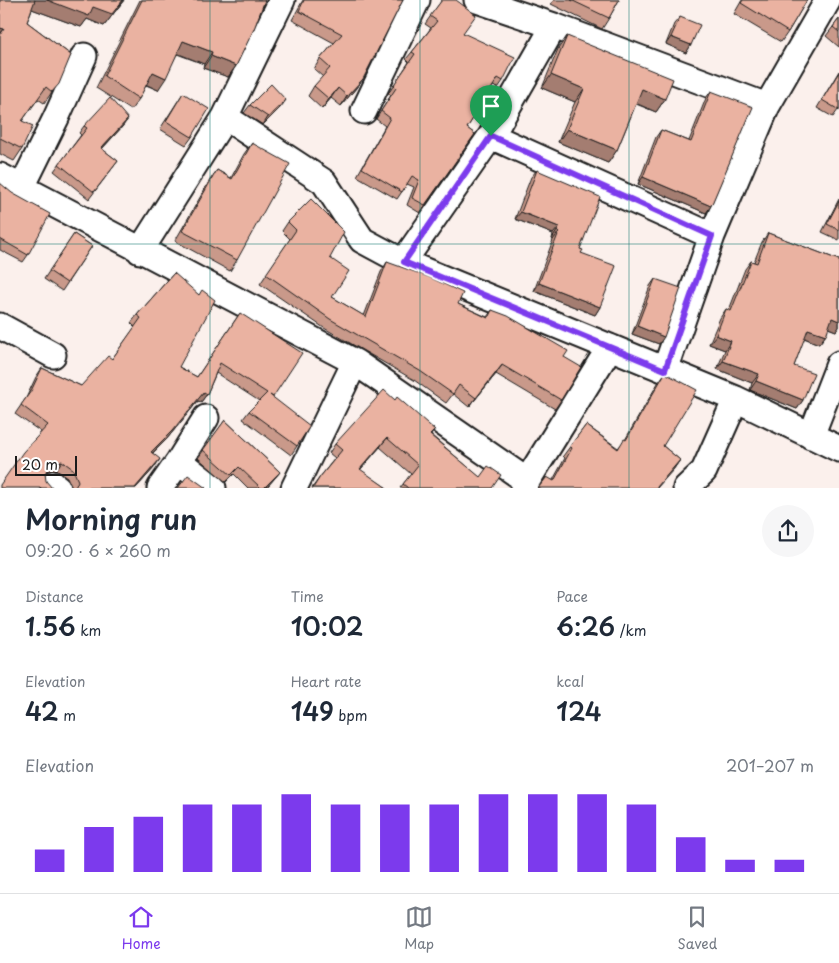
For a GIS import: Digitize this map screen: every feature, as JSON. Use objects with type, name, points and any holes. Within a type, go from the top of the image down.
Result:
[{"type":"street","points":[[140,251],[225,117],[282,0]]},
{"type":"street","points":[[364,110],[417,0]]},
{"type":"street","points":[[477,0],[554,26],[767,106]]},
{"type":"street","points":[[665,370],[712,236],[767,106],[822,2]]},
{"type":"street","points":[[404,262],[491,136],[554,26]]},
{"type":"street","points":[[22,187],[84,56]]},
{"type":"street","points":[[225,117],[324,182],[362,240],[404,262],[736,399],[839,449]]},
{"type":"street","points":[[491,136],[712,236]]},
{"type":"street","points":[[0,176],[140,251],[356,362],[525,484],[610,347]]},
{"type":"street","points":[[0,326],[53,355]]},
{"type":"street","points":[[294,488],[356,362]]},
{"type":"street","points":[[811,436],[839,364]]},
{"type":"street","points":[[686,488],[704,471],[736,399]]},
{"type":"street","points":[[160,488],[206,418]]},
{"type":"street","points":[[179,461],[213,488]]},
{"type":"building","points":[[0,0],[35,0],[27,22],[71,55],[59,84],[52,92],[46,87],[22,121],[33,126],[22,149],[0,138],[0,35],[4,29],[0,28]]},
{"type":"building","points":[[47,0],[123,0],[112,14],[93,7],[89,16]]},
{"type":"building","points":[[142,0],[265,0],[254,29],[236,66],[211,56],[212,52],[183,41],[166,78],[153,72],[139,99],[104,76]]},
{"type":"building","points":[[304,0],[403,0],[363,79],[347,96],[338,88],[329,99],[314,86],[330,68],[320,59],[342,34],[299,11]]},
{"type":"building","points":[[442,0],[456,0],[476,15],[463,33],[515,57],[503,81],[498,78],[467,128],[475,134],[425,205],[412,198],[419,180],[412,176],[402,192],[362,168],[390,118],[381,111],[396,88],[394,86],[395,83],[415,54],[412,52],[437,21],[430,16]]},
{"type":"building","points":[[571,0],[619,0],[609,18]]},
{"type":"building","points":[[743,0],[807,0],[788,32],[741,3]]},
{"type":"building","points":[[680,17],[700,25],[691,45],[671,37]]},
{"type":"building","points":[[839,19],[839,32],[833,27]]},
{"type":"building","points":[[567,36],[673,79],[665,99],[642,89],[617,150],[567,129],[584,89],[551,75]]},
{"type":"building","points":[[839,72],[839,110],[822,100]]},
{"type":"building","points":[[271,84],[286,100],[268,117],[250,105]]},
{"type":"building","points":[[711,91],[753,107],[711,206],[643,177],[661,130],[691,142]]},
{"type":"building","points":[[183,93],[209,109],[192,137],[166,121]]},
{"type":"building","points":[[110,98],[128,119],[101,148],[118,161],[94,192],[59,164],[87,128],[84,126]]},
{"type":"building","points":[[252,143],[290,164],[237,260],[182,231],[217,170],[232,179]]},
{"type":"building","points":[[537,170],[600,197],[580,249],[583,250],[581,253],[616,266],[600,307],[539,283],[559,232],[557,231],[559,227],[521,212]]},
{"type":"building","points":[[0,183],[12,193],[50,214],[28,255],[0,239]]},
{"type":"building","points":[[311,199],[344,232],[330,258],[349,271],[332,297],[366,317],[387,262],[429,277],[463,293],[458,304],[488,318],[492,310],[508,316],[568,351],[564,357],[581,367],[561,400],[502,365],[476,398],[459,385],[453,394],[420,371],[330,319],[266,274],[296,230],[288,222]]},
{"type":"building","points":[[839,201],[839,230],[827,224]]},
{"type":"building","points":[[768,233],[839,260],[839,321],[832,318],[826,335],[808,329],[794,366],[814,373],[803,400],[756,381],[759,374],[723,361],[731,341],[716,335],[726,309],[731,311],[751,261],[757,263]]},
{"type":"building","points":[[74,234],[92,246],[67,283],[49,271]]},
{"type":"building","points":[[174,273],[199,295],[202,290],[215,300],[179,367],[197,377],[240,313],[302,353],[273,397],[270,395],[310,426],[297,446],[249,411],[267,393],[220,363],[207,394],[204,392],[172,431],[151,452],[160,459],[135,488],[75,488],[78,481],[73,469],[62,461],[53,462],[45,473],[46,481],[52,488],[0,488],[0,485],[23,452],[48,425],[21,405],[31,391],[42,368],[81,386],[108,356],[112,359],[141,318],[137,315]]},
{"type":"building","points":[[655,279],[681,288],[664,337],[637,326]]},
{"type":"building","points":[[665,373],[697,390],[663,446],[680,460],[658,488],[538,488],[547,477],[554,481],[572,448],[570,446],[586,425],[618,449],[624,439],[626,440]]},
{"type":"building","points":[[384,390],[395,400],[397,397],[435,430],[430,435],[480,477],[488,466],[501,475],[492,488],[408,488],[403,484],[418,465],[387,438],[360,469],[387,488],[313,488],[342,450],[335,444]]},
{"type":"building","points":[[225,420],[280,472],[264,488],[261,488],[239,467],[231,475],[203,450]]},
{"type":"building","points":[[188,475],[206,488],[178,488]]},
{"type":"route","points":[[491,136],[712,236],[665,370],[404,262],[491,136]]}]
